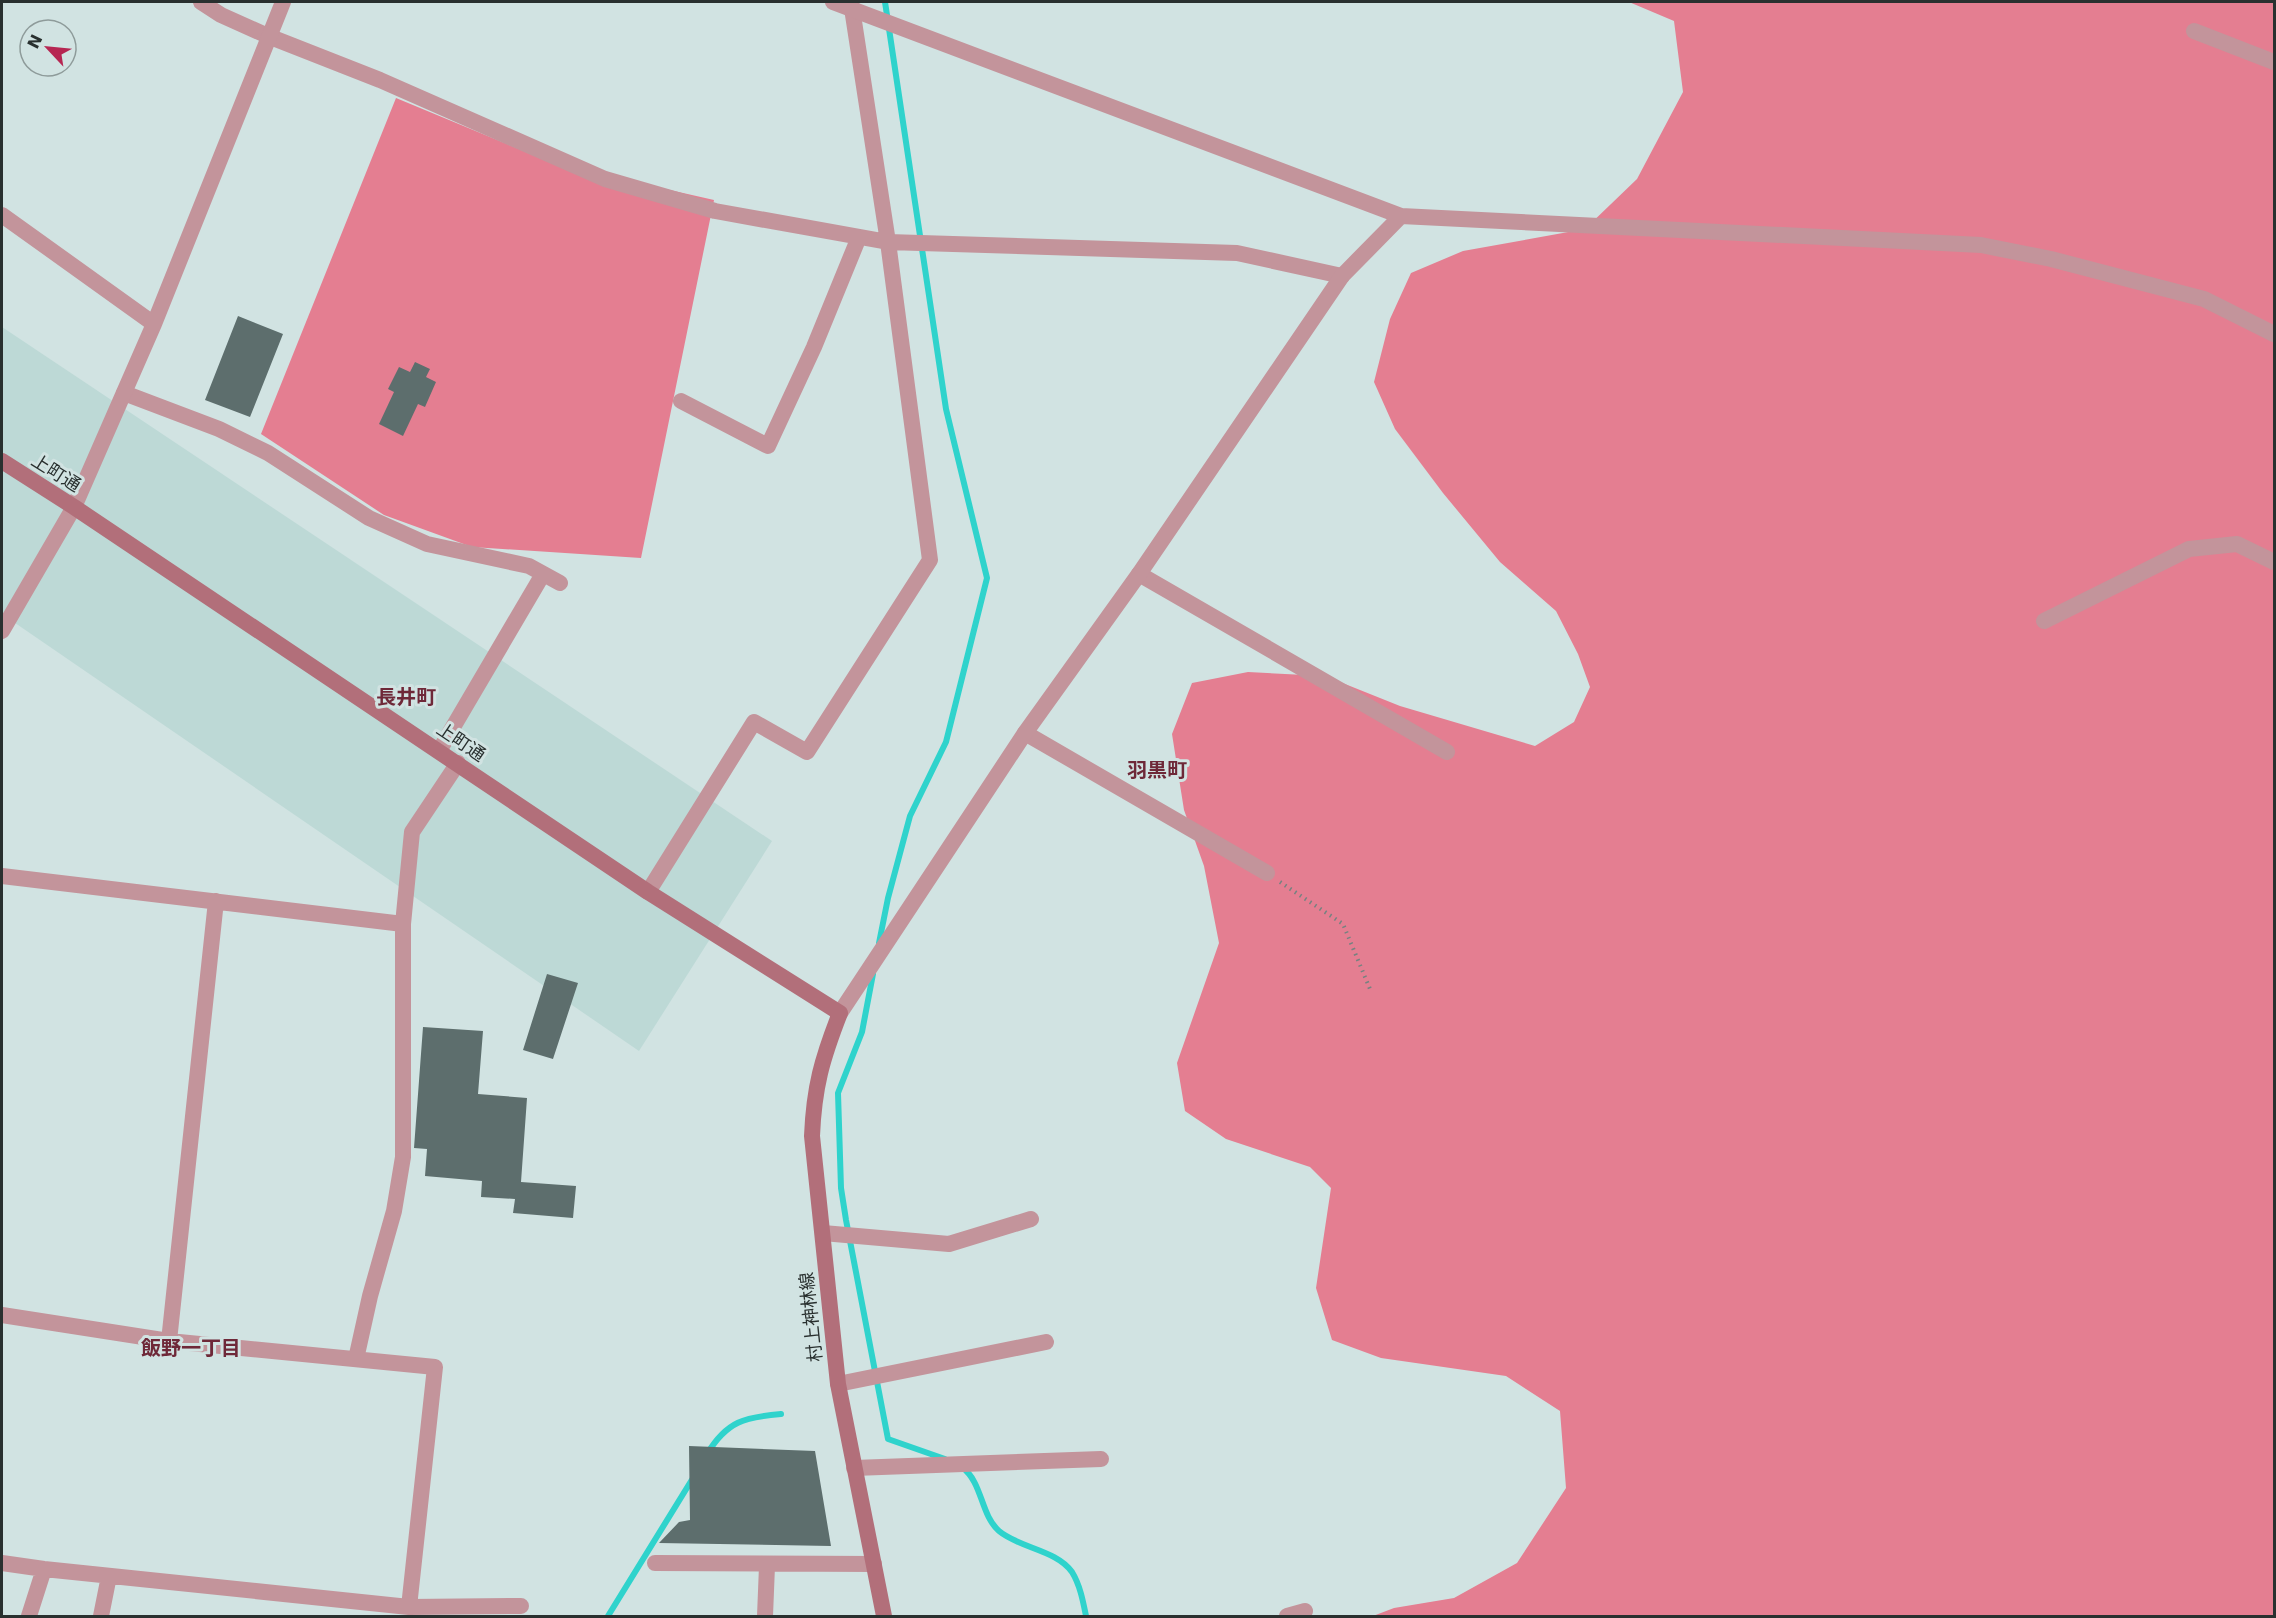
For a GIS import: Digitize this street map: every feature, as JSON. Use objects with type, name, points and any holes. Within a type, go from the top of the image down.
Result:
[{"type":"main road","name":"上町通","points":[[2,461],[458,763],[648,892],[840,1013]]},
{"type":"main road","name":"村上神林線","points":[[840,1013],[822,1060],[813,1096],[812,1136],[838,1384],[884,1617]]},
{"type":"street","points":[[201,2],[221,15],[268,36],[380,80],[605,179],[715,211],[888,242],[1237,253],[1342,276]]},
{"type":"street","points":[[2,631],[74,507],[154,324],[283,2]]},
{"type":"street","points":[[833,2],[852,6],[1401,216],[1981,244],[2051,259],[2204,299],[2274,334]]},
{"type":"street","points":[[648,892],[754,722],[807,752],[930,560],[888,242],[852,6]]},
{"type":"street","points":[[2194,31],[2274,62]]},
{"type":"street","points":[[2,215],[154,324]]},
{"type":"street","points":[[840,1013],[1025,733],[1139,574],[1342,276],[1401,216]]},
{"type":"street","points":[[681,401],[768,446],[814,347],[859,237]]},
{"type":"street","points":[[124,393],[219,429],[268,453],[369,518],[427,544],[529,566],[560,583]]},
{"type":"street","points":[[2044,621],[2189,549],[2237,544],[2274,562]]},
{"type":"street","points":[[439,751],[543,574]]},
{"type":"street","points":[[1139,574],[1447,752]]},
{"type":"street","points":[[1025,733],[1267,873]]},
{"type":"street","points":[[356,1359],[370,1296],[394,1211],[403,1157],[403,924],[412,832],[458,763]]},
{"type":"street","points":[[2,876],[403,924]]},
{"type":"street","points":[[168,1341],[216,901]]},
{"type":"street","points":[[823,1233],[949,1244],[1031,1219]]},
{"type":"street","points":[[2,1315],[168,1341],[435,1367],[409,1607]]},
{"type":"street","points":[[838,1384],[1046,1342]]},
{"type":"street","points":[[854,1468],[1101,1459]]},
{"type":"street","points":[[2,1563],[409,1607],[521,1606]]},
{"type":"street","points":[[655,1563],[767,1566],[874,1564]]},
{"type":"street","points":[[765,1617],[767,1566]]},
{"type":"street","points":[[29,1617],[44,1569]]},
{"type":"street","points":[[101,1617],[109,1576]]},
{"type":"street","points":[[1287,1617],[1305,1611]]},
{"type":"path","points":[[1267,873],[1344,924],[1370,989]]},
{"type":"shaded area","points":[[1629,2],[2274,2],[2274,1616],[1373,1616],[1394,1608],[1454,1598],[1517,1563],[1566,1488],[1560,1411],[1506,1376],[1381,1358],[1332,1340],[1316,1288],[1331,1188],[1310,1167],[1226,1139],[1185,1111],[1177,1063],[1219,943],[1204,866],[1184,810],[1172,734],[1192,683],[1248,672],[1325,676],[1400,706],[1535,746],[1574,722],[1590,687],[1578,654],[1556,611],[1500,562],[1443,493],[1395,429],[1374,382],[1390,319],[1411,273],[1463,251],[1585,229],[1637,179],[1683,92],[1674,21]]},
{"type":"shaded area","points":[[396,98],[555,164],[714,200],[641,558],[472,547],[384,515],[261,434]]},
{"type":"shaded area","points":[[2,327],[772,841],[639,1051],[2,614]]},
{"type":"building","points":[[238,316],[283,334],[250,417],[205,400]]},
{"type":"building","points":[[415,362],[430,369],[426,377],[436,382],[425,407],[418,404],[403,436],[379,424],[394,392],[388,389],[399,367],[410,372]]},
{"type":"building","points":[[547,974],[578,983],[553,1059],[523,1050]]},
{"type":"building","points":[[423,1027],[483,1031],[478,1094],[527,1098],[521,1182],[576,1186],[573,1218],[513,1213],[515,1199],[481,1197],[482,1181],[425,1176],[427,1149],[414,1148]]},
{"type":"building","points":[[689,1446],[815,1451],[831,1546],[659,1543],[679,1522],[690,1520]]},
{"type":"waterway","points":[[879,943],[888,898],[910,816],[946,742],[987,578],[946,409],[885,2]]},
{"type":"waterway","points":[[873,974],[862,1032],[838,1093],[841,1188],[888,1439],[945,1459]]},
{"type":"waterway","points":[[707,1454],[722,1434],[738,1423],[747,1419],[781,1414]]},
{"type":"waterway","points":[[962,1467],[974,1481],[988,1516],[999,1531],[1007,1537],[1057,1559],[1072,1572],[1079,1588],[1086,1616]]},
{"type":"waterway","points":[[608,1616],[693,1478]]},
{"type":"district","name":"長井町","points":[[406,697]]},
{"type":"district","name":"羽黒町","points":[[1157,770]]},
{"type":"district","name":"飯野一丁目","points":[[191,1348]]}]
